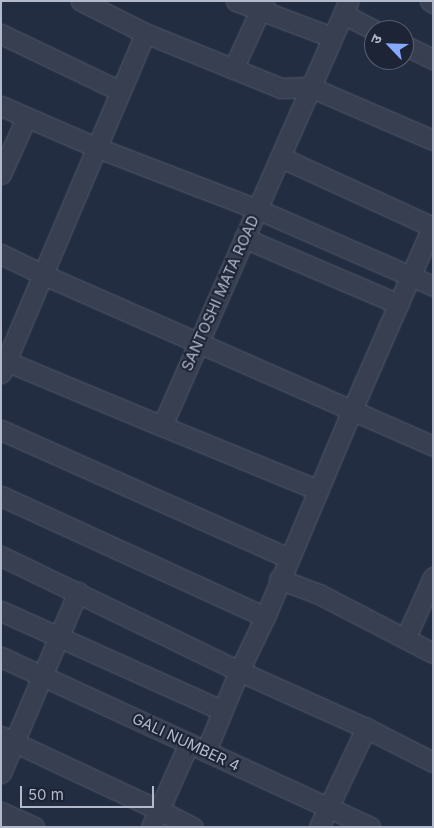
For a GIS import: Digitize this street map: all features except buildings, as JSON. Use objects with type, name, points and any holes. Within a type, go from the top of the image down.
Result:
[{"type":"street","points":[[80,1],[145,33],[281,88],[310,87],[433,140]]},
{"type":"street","points":[[236,1],[262,7],[332,37]]},
{"type":"street","points":[[233,69],[262,7]]},
{"type":"street","points":[[346,7],[364,21]]},
{"type":"street","name":"SANTOSHI MATA ROAD","points":[[162,426],[346,7]]},
{"type":"street","points":[[145,33],[44,275],[3,365],[162,426],[318,490]]},
{"type":"street","points":[[1,34],[120,91]]},
{"type":"street","points":[[414,50],[433,60]]},
{"type":"street","points":[[1,106],[98,148],[257,209],[433,286]]},
{"type":"street","points":[[1,174],[26,118]]},
{"type":"street","points":[[206,751],[432,226],[280,157]]},
{"type":"street","points":[[244,238],[399,304]]},
{"type":"street","points":[[1,254],[44,275],[198,341],[433,446]]},
{"type":"street","points":[[1,430],[289,558]]},
{"type":"street","points":[[1,496],[265,616]]},
{"type":"street","points":[[1,556],[239,671],[366,728],[433,762]]},
{"type":"street","points":[[406,637],[433,577]]},
{"type":"street","points":[[279,579],[319,594],[406,637],[433,653]]},
{"type":"street","points":[[1,773],[8,739],[42,676],[78,592]]},
{"type":"street","points":[[1,612],[223,711]]},
{"type":"street","name":"GALI NUMBER 4","points":[[1,657],[370,827]]},
{"type":"street","points":[[319,827],[366,728]]},
{"type":"street","points":[[8,739],[155,818],[193,827]]},
{"type":"street","points":[[155,818],[189,743]]},
{"type":"street","points":[[1,812],[34,827]]}]
